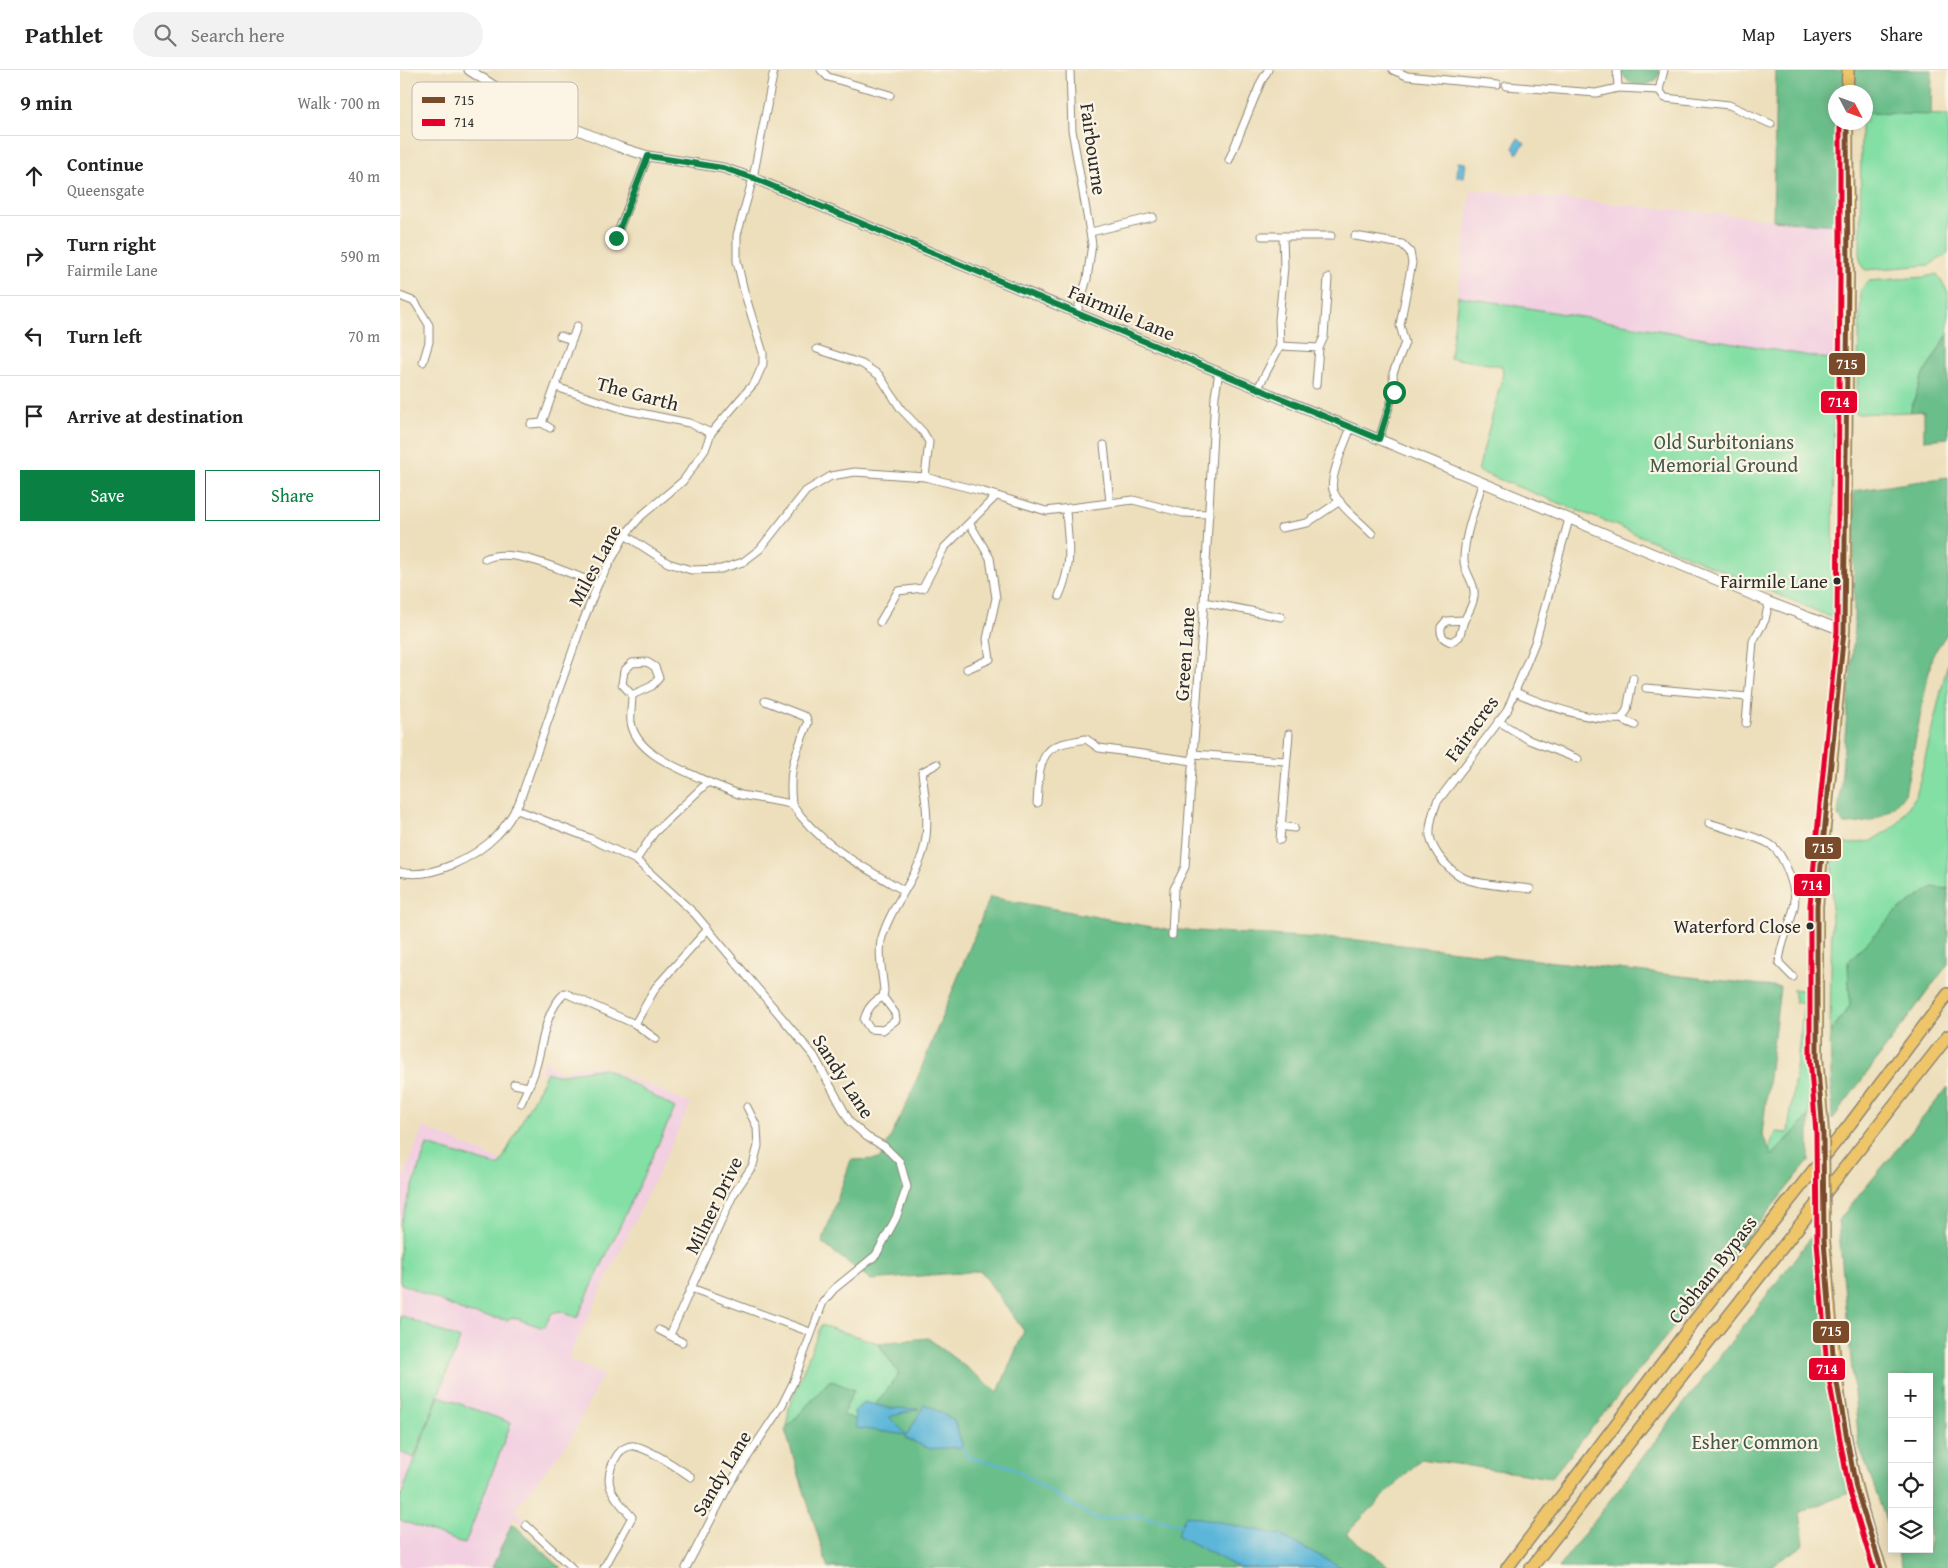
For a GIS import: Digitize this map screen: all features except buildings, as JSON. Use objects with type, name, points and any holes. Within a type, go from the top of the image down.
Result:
[{"type":"main road","points":[[1847,85],[1848,70]]},
{"type":"main road","points":[[1847,130],[1848,279],[1844,631],[1817,906],[1818,1057],[1823,1133],[1824,1240],[1834,1367],[1856,1488],[1882,1568]]},
{"type":"main road","name":"Cobham Bypass","points":[[1506,1568],[1697,1318],[1850,1124],[1948,994]]},
{"type":"main road","points":[[1531,1568],[1948,1036]]},
{"type":"street","name":"Fairmile Lane","points":[[469,70],[488,82]]},
{"type":"street","name":"Miles Lane","points":[[400,872],[424,874],[455,864],[497,835],[515,809],[598,584],[625,535],[641,516],[683,481],[705,450],[711,433],[755,382],[763,364],[763,353],[737,262],[738,235],[753,178],[774,70]]},
{"type":"street","points":[[821,70],[828,77],[890,95]]},
{"type":"street","name":"Fairbourne","points":[[1070,70],[1072,130],[1079,182],[1092,244],[1087,279],[1077,312]]},
{"type":"street","points":[[1229,160],[1261,82],[1268,70]]},
{"type":"street","points":[[1393,70],[1407,76],[1497,85]]},
{"type":"street","points":[[1618,70],[1618,88]]},
{"type":"street","points":[[1659,90],[1664,70]]},
{"type":"street","points":[[1506,86],[1596,93],[1618,88],[1659,90]]},
{"type":"street","points":[[1659,90],[1665,98],[1729,105],[1771,124]]},
{"type":"street","name":"Fairmile Lane","points":[[578,130],[648,156],[723,168],[753,178],[1482,483],[1769,602],[1844,631]]},
{"type":"street","points":[[616,238],[648,156]]},
{"type":"street","points":[[1091,232],[1153,217]]},
{"type":"street","points":[[1262,236],[1331,236]]},
{"type":"street","points":[[1258,388],[1280,346],[1279,320],[1284,267],[1283,236]]},
{"type":"street","points":[[1355,236],[1402,244],[1410,252],[1412,263],[1400,325],[1405,343],[1393,373],[1394,392],[1379,439]]},
{"type":"street","points":[[1316,385],[1319,348],[1324,338],[1328,278]]},
{"type":"street","points":[[400,296],[415,302],[429,325],[429,342],[423,362]]},
{"type":"street","points":[[542,423],[577,326]]},
{"type":"street","points":[[560,336],[572,340]]},
{"type":"street","points":[[1280,346],[1319,348]]},
{"type":"street","points":[[817,349],[862,364],[879,375],[901,410],[923,432],[929,442],[925,477]]},
{"type":"street","name":"Green Lane","points":[[1172,935],[1174,889],[1185,867],[1204,602],[1215,396],[1219,372]]},
{"type":"street","name":"The Garth","points":[[556,387],[626,410],[689,423],[711,433]]},
{"type":"street","points":[[531,424],[542,423],[550,428]]},
{"type":"street","points":[[1352,428],[1332,479],[1333,490],[1340,501],[1372,534]]},
{"type":"street","points":[[1104,445],[1110,502]]},
{"type":"street","points":[[625,535],[668,563],[691,570],[721,569],[743,562],[760,549],[806,491],[832,476],[855,472],[925,477],[1046,511],[1066,510],[1133,500],[1183,513],[1209,514]]},
{"type":"street","points":[[1464,620],[1469,614],[1474,588],[1465,570],[1463,559],[1482,483]]},
{"type":"street","points":[[880,622],[898,591],[924,588],[944,548],[996,496]]},
{"type":"street","points":[[1281,528],[1307,524],[1340,501]]},
{"type":"street","points":[[1059,596],[1068,574],[1070,559],[1066,510]]},
{"type":"street","name":"Fairacres","points":[[1530,889],[1466,879],[1450,869],[1438,854],[1430,836],[1432,816],[1437,802],[1507,711],[1536,640],[1569,518]]},
{"type":"street","points":[[967,669],[990,659],[986,639],[996,598],[990,558],[970,524]]},
{"type":"street","points":[[485,559],[495,554],[532,559],[598,584]]},
{"type":"street","points":[[1204,602],[1281,617]]},
{"type":"street","points":[[1746,723],[1753,641],[1765,620],[1769,602]]},
{"type":"street","points":[[632,695],[652,686],[659,678],[655,668],[647,662],[632,663],[624,671],[622,684],[632,695],[631,723],[638,741],[652,753],[708,782],[741,796],[792,804]]},
{"type":"street","points":[[1621,719],[1627,710],[1633,678]]},
{"type":"street","points":[[1646,688],[1748,697]]},
{"type":"street","points":[[1515,692],[1534,700],[1605,720],[1621,719],[1635,725]]},
{"type":"street","points":[[765,701],[806,717],[808,723],[792,765],[790,785],[792,804],[803,821],[825,841],[903,890]]},
{"type":"street","points":[[1498,721],[1530,740],[1578,759]]},
{"type":"street","points":[[1280,840],[1285,761],[1289,734]]},
{"type":"street","points":[[1037,803],[1043,760],[1048,751],[1058,745],[1086,739],[1099,748],[1193,757],[1285,761]]},
{"type":"street","points":[[883,997],[872,1004],[866,1014],[864,1020],[870,1029],[883,1030],[896,1020],[895,1013],[883,997],[881,943],[903,890],[919,862],[926,839],[922,772],[937,764]]},
{"type":"street","points":[[636,860],[654,833],[708,782]]},
{"type":"street","name":"Sandy Lane","points":[[515,809],[589,838],[636,860],[695,914],[814,1056],[850,1122],[867,1137],[884,1146],[900,1162],[907,1187],[896,1218],[876,1255],[834,1289],[823,1302],[810,1332],[793,1383],[782,1405],[729,1485],[686,1568]]},
{"type":"street","points":[[1709,823],[1772,845],[1787,868],[1794,884],[1795,906],[1779,950],[1779,963],[1793,977]]},
{"type":"street","points":[[1281,826],[1294,828]]},
{"type":"street","points":[[635,1024],[656,987],[708,929]]},
{"type":"street","points":[[521,1103],[535,1071],[543,1035],[558,999],[565,993],[635,1024],[656,1039]]},
{"type":"street","points":[[514,1084],[528,1087]]},
{"type":"street","name":"Milner Drive","points":[[670,1335],[733,1195],[753,1165],[758,1146],[757,1127],[747,1107]]},
{"type":"street","points":[[691,1288],[810,1332]]},
{"type":"street","points":[[659,1330],[682,1342]]},
{"type":"street","points":[[604,1568],[632,1517],[614,1496],[607,1480],[611,1466],[620,1452],[625,1448],[634,1446],[692,1476]]},
{"type":"street","points":[[526,1525],[572,1568]]},
{"type":"shaded area","points":[[1471,190],[1836,225],[1834,360],[1458,296]]},
{"type":"shaded area","points":[[544,1060],[560,1073],[580,1065],[609,1068],[691,1104],[568,1359],[603,1374],[569,1442],[515,1509],[527,1522],[526,1527],[513,1518],[493,1568],[400,1568],[400,1187],[423,1127],[502,1161],[546,1074],[541,1071]]},
{"type":"green space","points":[[1621,70],[1661,70],[1656,80],[1651,83],[1636,85],[1627,80]]},
{"type":"green space","points":[[1776,70],[1932,70],[1931,115],[1873,113],[1873,85],[1828,85],[1828,130],[1843,130],[1836,225],[1773,220]]},
{"type":"green space","points":[[1873,113],[1948,115],[1948,254],[1929,265],[1866,270],[1863,268],[1860,259],[1861,130],[1873,130]]},
{"type":"green space","points":[[1937,274],[1948,292],[1948,334],[1922,377],[1910,412],[1856,414],[1861,289],[1868,281],[1925,277]]},
{"type":"green space","name":"Old Surbitonians Memorial Ground","points":[[1458,296],[1834,360],[1833,618],[1617,526],[1478,471],[1503,374],[1502,366],[1450,358]]},
{"type":"green space","points":[[1948,334],[1948,438],[1924,440],[1924,411],[1910,412],[1922,377]]},
{"type":"green space","points":[[1948,477],[1948,632],[1932,656],[1905,794],[1892,808],[1879,817],[1854,824],[1844,824],[1838,816],[1854,635],[1854,491]]},
{"type":"green space","points":[[1948,662],[1948,890],[1895,913],[1848,962],[1850,1006],[1830,1032],[1833,848],[1841,842],[1851,844],[1871,841],[1895,826],[1916,796]]},
{"type":"green space","points":[[1933,887],[1948,889],[1948,964],[1832,1120],[1830,1032],[1850,1006],[1848,962],[1895,913]]},
{"type":"green space","points":[[990,897],[1162,929],[1357,940],[1780,987],[1762,1134],[1772,1156],[1809,1116],[1809,1161],[1551,1478],[1421,1459],[1346,1534],[1391,1568],[828,1568],[785,1430],[830,1380],[854,1390],[843,1415],[862,1422],[899,1374],[878,1343],[928,1338],[998,1392],[1024,1331],[981,1271],[871,1280],[822,1243],[851,1160],[880,1159],[909,1099]]},
{"type":"green space","points":[[1793,989],[1807,991],[1809,1116],[1771,1157],[1768,1151],[1776,1132],[1788,1133],[1804,1004],[1795,1002]]},
{"type":"green space","points":[[604,1068],[675,1108],[577,1318],[560,1311],[552,1313],[544,1328],[512,1317],[507,1320],[467,1313],[400,1283],[400,1224],[427,1145],[499,1166],[547,1072],[556,1075]]},
{"type":"green space","points":[[1948,1087],[1948,1568],[1903,1568],[1897,1553],[1933,1553],[1933,1373],[1888,1373],[1888,1526],[1859,1445],[1838,1221]]},
{"type":"green space","name":"Esher Common","points":[[1812,1236],[1850,1493],[1800,1512],[1804,1545],[1768,1568],[1558,1568]]},
{"type":"green space","points":[[400,1315],[460,1339],[414,1458],[400,1452]]},
{"type":"green space","points":[[821,1325],[878,1343],[899,1374],[862,1422],[843,1415],[830,1380],[787,1428],[789,1407]]},
{"type":"green space","points":[[439,1396],[511,1423],[465,1544],[400,1520],[400,1499]]},
{"type":"green space","points":[[512,1523],[561,1568],[492,1568]]},
{"type":"water","points":[[1518,138],[1525,143],[1517,154],[1513,148]]},
{"type":"water","points":[[1458,162],[1466,163],[1464,178],[1457,177]]},
{"type":"water","points":[[864,1402],[888,1408],[919,1409],[889,1417],[907,1435],[925,1404],[954,1420],[963,1447],[930,1449],[905,1438],[906,1435],[856,1428],[854,1411]]},
{"type":"water","points":[[1186,1515],[1280,1535],[1343,1568],[1239,1568],[1177,1535]]},
{"type":"waterway","points":[[963,1447],[969,1458],[1009,1466],[1095,1519],[1135,1515],[1181,1525]]},
{"type":"transit line","name":"714","points":[[1840,130],[1837,631],[1810,905],[1810,1057],[1816,1133],[1817,1241],[1827,1368],[1849,1489],[1873,1568]]},
{"type":"transit line","name":"715","points":[[1847,130],[1848,279],[1844,631],[1817,906],[1817,1057],[1823,1133],[1824,1240],[1834,1367],[1856,1488],[1881,1568]]},
{"type":"place","name":"Fairmile Lane","points":[[1837,581]]},
{"type":"place","name":"Waterford Close","points":[[1810,926]]},
{"type":"route","points":[[616,238],[648,156],[676,162],[723,168],[753,178],[1379,439],[1394,392]]}]
